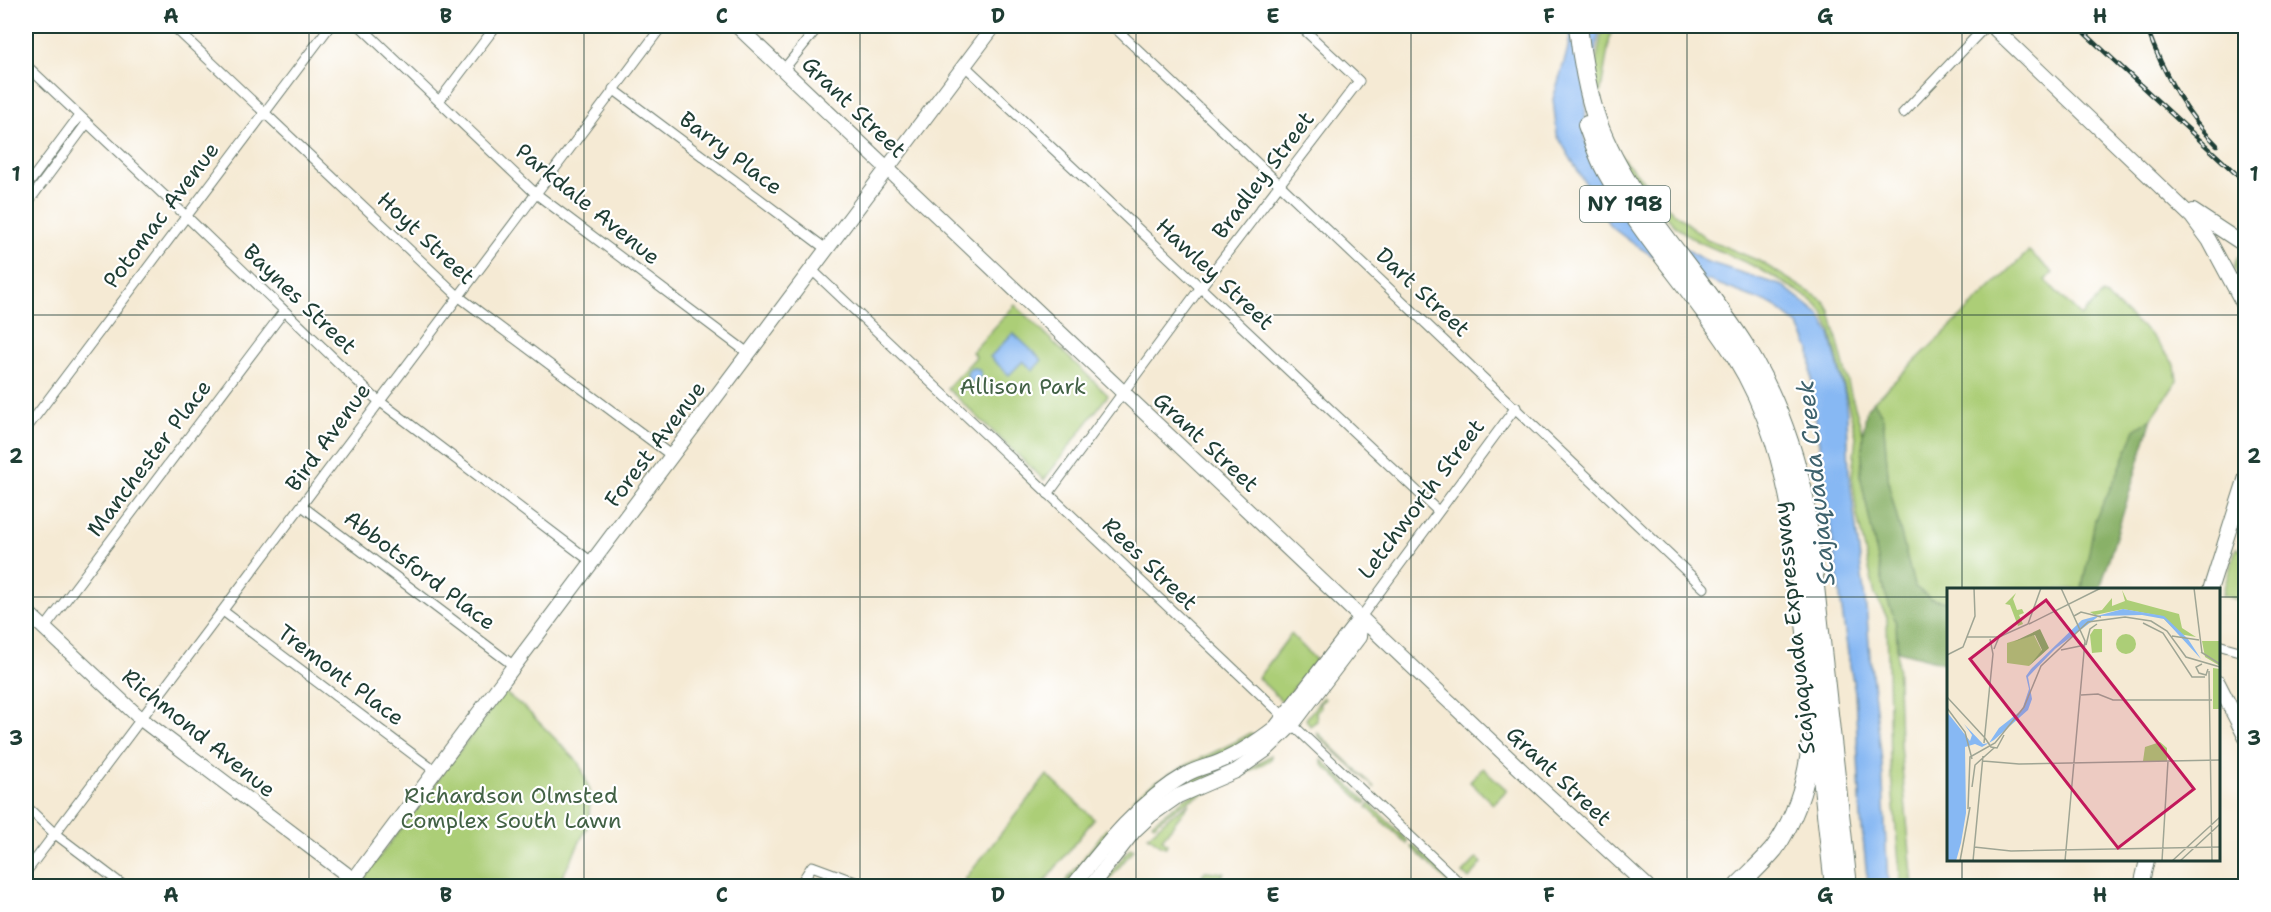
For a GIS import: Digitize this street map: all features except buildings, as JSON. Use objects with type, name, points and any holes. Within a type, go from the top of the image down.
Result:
[{"type":"highway","name":"Scajaquada Expressway","points":[[1567,26],[1586,120],[1604,169],[1629,209],[1709,316],[1741,353],[1765,413],[1787,479],[1795,531],[1834,886]]},
{"type":"highway","name":"Scajaquada Expressway","points":[[1578,26],[1580,48],[1598,123],[1620,168],[1781,417],[1803,489],[1848,886]]},
{"type":"highway","points":[[1738,886],[1773,850],[1791,820],[1807,771],[1815,718]]},
{"type":"street","name":"Hoyt Street","points":[[173,26],[458,296],[672,456]]},
{"type":"street","name":"Potomac Avenue","points":[[26,429],[185,215],[330,26]]},
{"type":"street","name":"Parkdale Avenue","points":[[360,26],[535,193],[748,353]]},
{"type":"street","points":[[439,101],[496,26]]},
{"type":"street","name":"Bird Avenue","points":[[26,872],[662,26]]},
{"type":"street","name":"Grant Street","points":[[737,26],[1535,783],[1647,886]]},
{"type":"street","points":[[784,69],[819,26]]},
{"type":"street","name":"Forest Avenue","points":[[351,883],[994,26]]},
{"type":"street","name":"Dart Street","points":[[1113,26],[1704,588]]},
{"type":"street","name":"Bradley Street","points":[[1048,494],[1201,287],[1359,81],[1300,26]]},
{"type":"street","points":[[1903,113],[1986,26]]},
{"type":"street","points":[[1992,26],[2176,200],[2198,224],[2246,309]]},
{"type":"street","name":"Baynes Street","points":[[26,65],[379,401],[593,563]]},
{"type":"street","name":"Hawley Street","points":[[964,65],[1438,511]]},
{"type":"street","name":"Barry Place","points":[[613,89],[826,249]]},
{"type":"street","points":[[26,187],[83,119]]},
{"type":"street","points":[[26,205],[83,119]]},
{"type":"street","points":[[2176,200],[2246,246]]},
{"type":"street","name":"Rees Street","points":[[811,270],[1463,886]]},
{"type":"street","name":"Manchester Place","points":[[44,629],[284,310]]},
{"type":"street","name":"Letchworth Street","points":[[1288,722],[1361,617],[1516,407]]},
{"type":"street","points":[[2211,588],[2243,497],[2246,477]]},
{"type":"street","name":"Abbotsford Place","points":[[302,506],[514,666]]},
{"type":"street","name":"Richmond Avenue","points":[[26,611],[141,719],[351,883]]},
{"type":"street","name":"Tremont Place","points":[[223,611],[435,771]]},
{"type":"street","points":[[2220,646],[2246,653]]},
{"type":"street","points":[[2220,687],[2246,738]]},
{"type":"street","points":[[1073,886],[1125,823],[1163,790],[1189,773],[1223,760],[1288,722]]},
{"type":"street","points":[[1091,886],[1134,831],[1151,815],[1178,796],[1236,771],[1266,750],[1288,722]]},
{"type":"street","points":[[26,806],[54,833],[124,886]]},
{"type":"street","points":[[2141,886],[2147,861]]},
{"type":"street","points":[[799,886],[812,866],[866,886]]},
{"type":"green space","points":[[1603,26],[1610,26],[1611,32],[1600,95],[1603,121],[1619,154],[1667,207],[1707,239],[1759,261],[1824,301],[1830,311],[1863,434],[1861,479],[1885,593],[1896,623],[1900,745],[1913,886],[1901,886],[1890,762],[1887,617],[1875,595],[1857,515],[1852,476],[1856,436],[1831,332],[1823,312],[1816,304],[1756,267],[1697,241],[1677,228],[1634,183],[1590,108]]},
{"type":"green space","points":[[74,130],[77,130],[26,201],[26,195]]},
{"type":"green space","points":[[2029,251],[2053,273],[2045,280],[2081,316],[2103,294],[2151,335],[2175,365],[2177,381],[2152,418],[2135,430],[2119,470],[2084,576],[2082,588],[1947,588],[1947,602],[1931,599],[1914,586],[1889,486],[1883,417],[1874,401]]},
{"type":"green space","points":[[2242,254],[2245,255],[2245,288],[2234,268],[2237,258]]},
{"type":"green space","name":"Allison Park","points":[[1015,305],[1108,395],[1044,480],[947,388],[976,357],[972,352]]},
{"type":"green space","points":[[1874,401],[1883,417],[1889,486],[1914,586],[1931,599],[1947,602],[1947,664],[1898,651],[1896,623],[1885,593],[1861,479],[1867,408]]},
{"type":"green space","points":[[2152,418],[2100,588],[2082,588],[2095,520],[2135,430]]},
{"type":"green space","points":[[2236,548],[2245,551],[2245,602],[2222,595]]},
{"type":"green space","points":[[1291,634],[1316,660],[1283,702],[1258,678]]},
{"type":"green space","name":"Richardson Olmsted Complex South Lawn","points":[[504,692],[526,709],[580,764],[590,791],[589,823],[558,886],[374,886],[364,877]]},
{"type":"green space","points":[[1323,697],[1325,699],[1319,704],[1321,707],[1316,712],[1317,721],[1310,726],[1306,719]]},
{"type":"green space","points":[[1251,733],[1254,735],[1225,753],[1165,779],[1158,784],[1155,790],[1141,798],[1135,806],[1132,800],[1160,779]]},
{"type":"green space","points":[[1317,733],[1319,734],[1375,788],[1318,736]]},
{"type":"green space","points":[[1250,750],[1237,765],[1143,813],[1186,780]]},
{"type":"green space","points":[[1271,755],[1271,759],[1256,768],[1196,797],[1167,814],[1154,825],[1152,823],[1185,798],[1242,774]]},
{"type":"green space","points":[[1322,760],[1367,802],[1365,804],[1322,764]]},
{"type":"green space","points":[[1483,768],[1507,790],[1493,804],[1470,782]]},
{"type":"green space","points":[[1047,775],[1094,819],[1041,886],[974,886],[965,879]]},
{"type":"green space","points":[[1190,803],[1162,839],[1167,844],[1166,847],[1148,836],[1171,815]]},
{"type":"green space","points":[[1370,804],[1407,840],[1407,844],[1367,807]]},
{"type":"green space","points":[[1107,828],[1109,831],[1066,886],[1062,886]]},
{"type":"green space","points":[[1414,846],[1457,886],[1452,886],[1411,847]]},
{"type":"green space","points":[[1130,848],[1134,849],[1104,886],[1100,886]]},
{"type":"green space","points":[[1477,858],[1482,863],[1469,879],[1463,873]]},
{"type":"green space","points":[[1205,871],[1224,873],[1214,886],[1202,876]]},
{"type":"water","points":[[1572,26],[1601,26],[1586,89],[1585,141],[1652,227],[1705,261],[1783,286],[1820,315],[1830,334],[1845,395],[1847,413],[1849,472],[1882,762],[1888,886],[1868,886],[1861,819],[1855,692],[1813,401],[1810,350],[1799,326],[1773,305],[1710,281],[1690,279],[1635,245],[1610,226],[1557,135],[1553,99]]},
{"type":"water","points":[[1013,333],[1042,360],[1033,370],[1023,361],[1009,375],[990,357]]},
{"type":"water","points":[[971,368],[977,368],[981,375],[977,382],[971,382],[967,378],[967,372]]},
{"type":"railway","points":[[2077,26],[2246,183]]},
{"type":"railway","points":[[2146,26],[2175,90],[2194,119],[2217,145]]},
{"type":"water label","name":"Scajaquada Creek","points":[[1816,483]]}]
